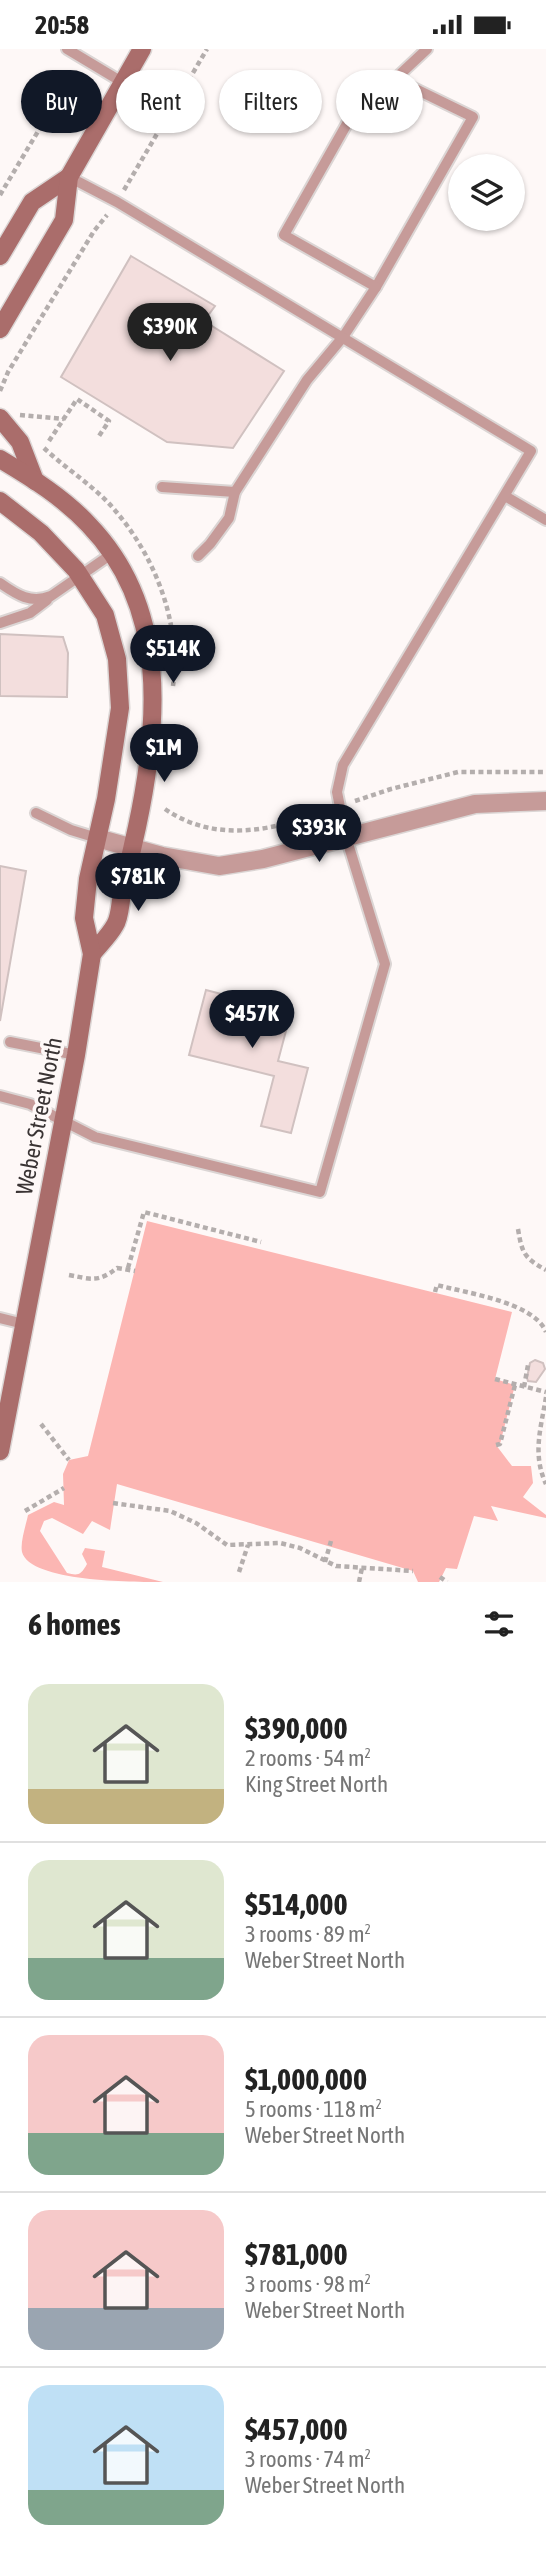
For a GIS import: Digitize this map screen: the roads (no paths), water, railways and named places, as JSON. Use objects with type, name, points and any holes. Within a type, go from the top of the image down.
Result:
[{"type":"main road","points":[[129,70],[142,49]]},
{"type":"main road","points":[[0,328],[64,220],[69,177],[116,93]]},
{"type":"main road","points":[[0,256],[32,202],[69,177]]},
{"type":"main road","points":[[0,418],[20,442],[35,481]]},
{"type":"main road","name":"Weber Street North","points":[[0,459],[65,502],[90,526],[113,553],[131,586],[144,619],[154,689],[142,805],[116,923],[92,954]]},
{"type":"main road","name":"Weber Street North","points":[[0,501],[41,533],[80,576],[104,615],[117,659],[120,708],[88,879],[84,918],[92,954],[76,1055],[24,1324],[6,1388],[0,1451]]},
{"type":"street","points":[[97,838],[162,856],[219,866],[262,859],[475,804],[546,800]]},
{"type":"lane","points":[[67,49],[116,78]]},
{"type":"lane","points":[[405,70],[427,49]]},
{"type":"lane","points":[[198,556],[229,518],[235,492],[307,380],[343,337],[376,287],[474,117],[423,92]]},
{"type":"lane","points":[[342,133],[284,235],[376,287]]},
{"type":"lane","points":[[0,1096],[30,1104],[95,1137],[320,1192],[385,964],[346,837],[337,792],[343,765],[531,451],[117,202],[69,177]]},
{"type":"lane","points":[[162,487],[235,492]]},
{"type":"lane","points":[[505,496],[546,520]]},
{"type":"lane","points":[[0,623],[30,613],[113,553]]},
{"type":"lane","points":[[0,583],[12,592],[34,600],[51,596]]},
{"type":"lane","points":[[36,813],[71,830],[97,838]]},
{"type":"lane","points":[[10,1042],[76,1055]]},
{"type":"lane","points":[[0,1318],[24,1324]]}]
